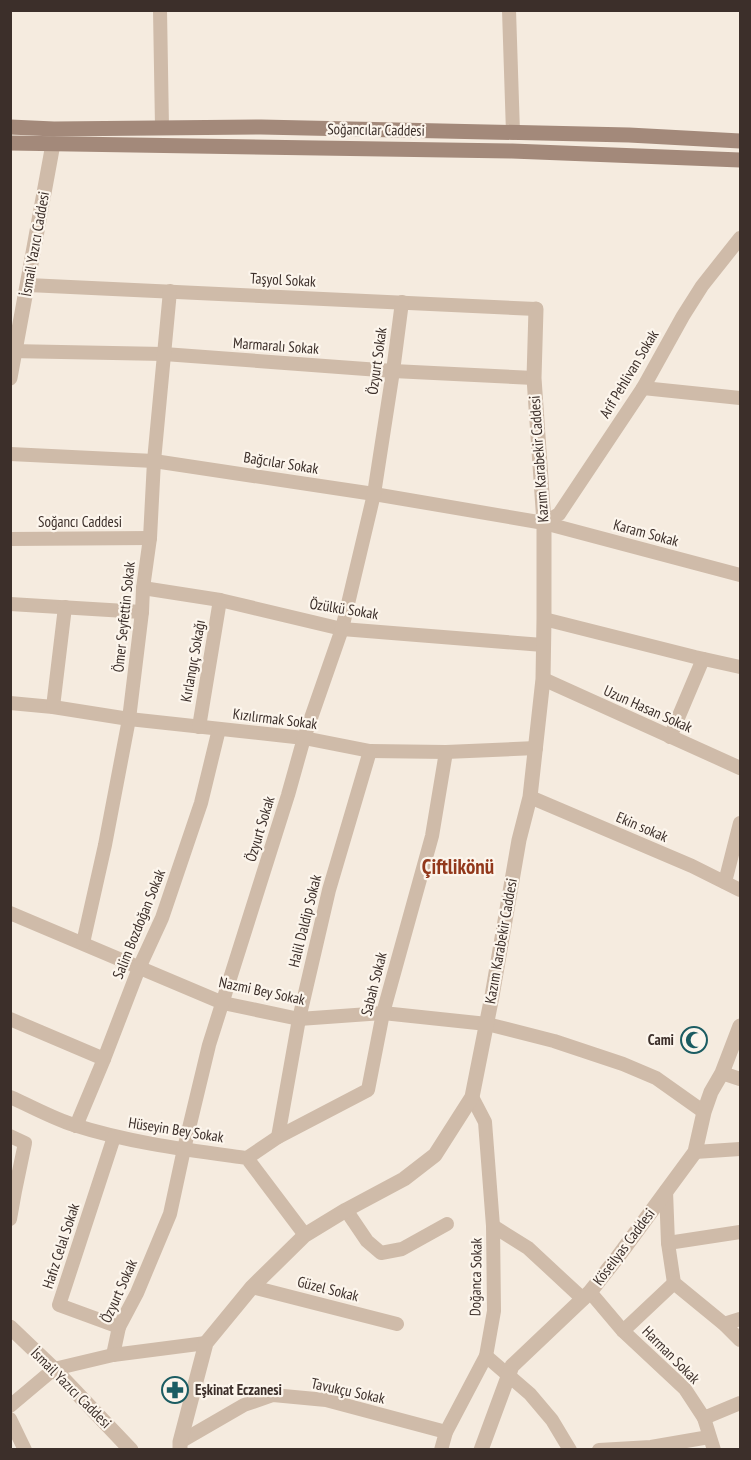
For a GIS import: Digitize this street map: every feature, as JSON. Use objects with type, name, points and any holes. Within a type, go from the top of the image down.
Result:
[{"type":"main road","name":"Soğancılar Caddesi","points":[[10,127],[54,129],[273,128],[629,135],[741,141]]},
{"type":"main road","name":"Soğancılar Caddesi","points":[[10,143],[501,151],[741,160]]},
{"type":"street","points":[[160,10],[162,127]]},
{"type":"street","points":[[509,10],[513,133]]},
{"type":"street","name":"İsmail Yazıcı Caddesi","points":[[10,378],[13,351],[28,285],[53,144]]},
{"type":"street","name":"Arif Pehlivan Sokak","points":[[543,523],[559,514],[643,388],[702,286],[741,238]]},
{"type":"street","name":"Taşyol Sokak","points":[[28,285],[536,309]]},
{"type":"street","name":"Ömer Seyfettin Sokak","points":[[83,943],[105,845],[129,719],[150,538],[154,461],[170,291]]},
{"type":"street","name":"Özyurt Sokak","points":[[113,1355],[119,1327],[137,1293],[170,1214],[209,1045],[304,738],[342,628],[374,494],[402,302]]},
{"type":"street","name":"Kazım Karabekir Caddesi","points":[[180,1446],[206,1343],[252,1287],[305,1235],[404,1179],[435,1155],[472,1097],[519,840],[530,797],[543,679],[543,523],[534,378],[536,309]]},
{"type":"street","name":"Marmaralı Sokak","points":[[13,351],[164,354],[393,371],[534,378]]},
{"type":"street","points":[[643,388],[741,398]]},
{"type":"street","name":"Bağcılar Sokak","points":[[10,454],[154,461],[374,494],[543,523]]},
{"type":"street","name":"Karam Sokak","points":[[543,523],[741,575]]},
{"type":"street","name":"Soğancı Caddesi","points":[[10,539],[150,538]]},
{"type":"street","name":"Özülkü Sokak","points":[[143,588],[220,600],[342,628],[543,645]]},
{"type":"street","name":"Kırlangıç Sokağı","points":[[199,727],[220,600]]},
{"type":"street","points":[[10,603],[142,612]]},
{"type":"street","points":[[53,707],[65,607]]},
{"type":"street","points":[[544,619],[741,667]]},
{"type":"street","points":[[670,737],[703,659]]},
{"type":"street","name":"Uzun Hasan Sokak","points":[[543,679],[741,768]]},
{"type":"street","name":"Kızılırmak Sokak","points":[[10,703],[129,719],[304,738],[370,751],[446,752],[536,748]]},
{"type":"street","name":"Salim Bozdoğan Sokak","points":[[76,1125],[139,968],[162,918],[201,803],[219,729]]},
{"type":"street","name":"Halil Daldip Sokak","points":[[278,1137],[299,1019],[329,890],[370,751]]},
{"type":"street","name":"Sabah Sokak","points":[[247,1158],[278,1137],[368,1090],[383,1013],[432,836],[446,752]]},
{"type":"street","name":"Ekin sokak","points":[[530,797],[741,890]]},
{"type":"street","points":[[725,882],[741,823]]},
{"type":"street","name":"Nazmi Bey Sokak","points":[[10,913],[223,1003],[299,1019],[383,1013],[487,1023],[554,1041],[623,1064],[656,1078],[704,1112]]},
{"type":"street","points":[[10,1019],[104,1059]]},
{"type":"street","name":"Köseilyas Caddesi","points":[[480,1449],[512,1366],[586,1296],[695,1152],[711,1092],[722,1073],[741,1026]]},
{"type":"street","points":[[722,1073],[741,1079]]},
{"type":"street","name":"Hüseyin Bey Sokak","points":[[10,1097],[76,1125],[114,1137],[247,1158]]},
{"type":"street","name":"Doğanca Sokak","points":[[441,1449],[446,1432],[486,1356],[494,1311],[493,1226],[485,1122],[472,1097]]},
{"type":"street","points":[[10,1136],[25,1143],[13,1190],[10,1219]]},
{"type":"street","name":"Hafız Celal Sokak","points":[[114,1137],[59,1305],[119,1327]]},
{"type":"street","points":[[695,1152],[741,1149]]},
{"type":"street","points":[[247,1158],[305,1235]]},
{"type":"street","points":[[666,1191],[668,1243],[674,1283],[741,1340]]},
{"type":"street","points":[[346,1210],[367,1241],[381,1253],[402,1249],[447,1224]]},
{"type":"street","name":"Harman Sokak","points":[[493,1226],[528,1248],[586,1296],[685,1389],[704,1418],[711,1443]]},
{"type":"street","points":[[668,1243],[741,1232]]},
{"type":"street","points":[[623,1331],[674,1283]]},
{"type":"street","name":"Güzel Sokak","points":[[252,1287],[397,1324]]},
{"type":"street","points":[[724,1324],[741,1319]]},
{"type":"street","name":"İsmail Yazıcı Caddesi","points":[[10,1327],[131,1449]]},
{"type":"street","points":[[10,1406],[54,1369],[113,1355],[206,1343]]},
{"type":"street","points":[[486,1356],[530,1394],[552,1420],[570,1449]]},
{"type":"street","name":"Tavukçu Sokak","points":[[180,1446],[244,1405],[273,1395],[326,1400],[446,1432]]},
{"type":"street","points":[[704,1418],[741,1403]]},
{"type":"street","points":[[10,1419],[26,1449]]},
{"type":"street","points":[[599,1449],[711,1443]]},
{"type":"place","name":"Cami","points":[[694,1040]]},
{"type":"place","name":"Eşkinat Eczanesi","points":[[175,1390]]},
{"type":"district","name":"Çiftlikönü","points":[[458,867]]}]
